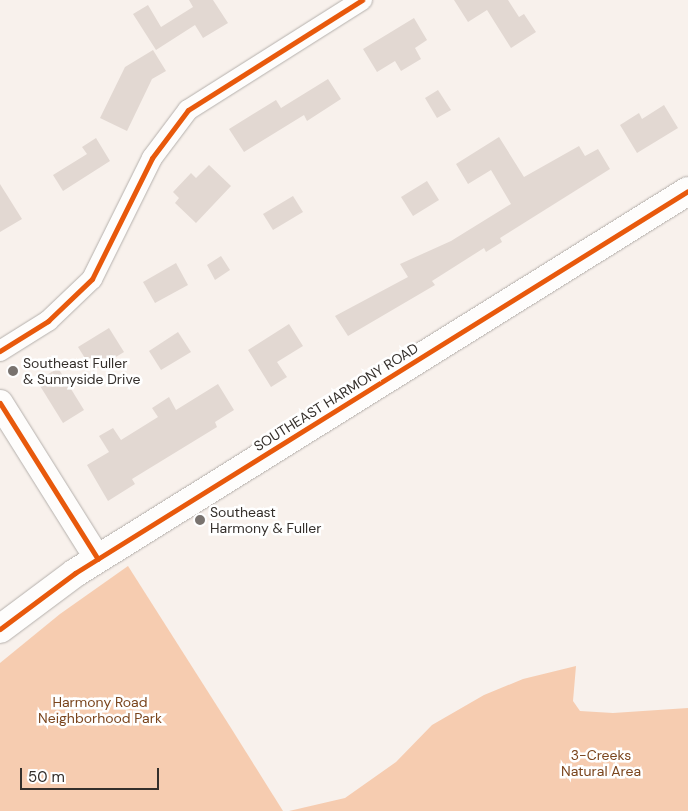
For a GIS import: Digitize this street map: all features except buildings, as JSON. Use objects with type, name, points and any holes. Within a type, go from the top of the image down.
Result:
[{"type":"main road","name":"SOUTHEAST HARMONY ROAD","points":[[0,629],[98,559],[688,192]]},
{"type":"street","points":[[0,351],[48,321],[92,279],[152,158],[188,110],[362,0]]},
{"type":"street","points":[[0,403],[98,559]]},
{"type":"green space","name":"Harmony Road Neighborhood Park","points":[[128,566],[283,811],[0,811],[0,663],[60,614]]},
{"type":"green space","name":"3-Creeks Natural Area","points":[[576,666],[573,701],[580,711],[613,713],[688,708],[688,811],[289,811],[345,798],[396,762],[432,725],[484,695],[523,679]]},
{"type":"cycle path","points":[[0,351],[48,321],[92,279],[152,158],[188,110],[362,0]]},
{"type":"cycle path","points":[[0,629],[75,573],[688,191]]},
{"type":"cycle path","points":[[0,403],[98,559]]},
{"type":"place","name":"Southeast Fuller & Sunnyside Drive","points":[[13,371]]},
{"type":"place","name":"Southeast Harmony & Fuller","points":[[200,520]]}]
